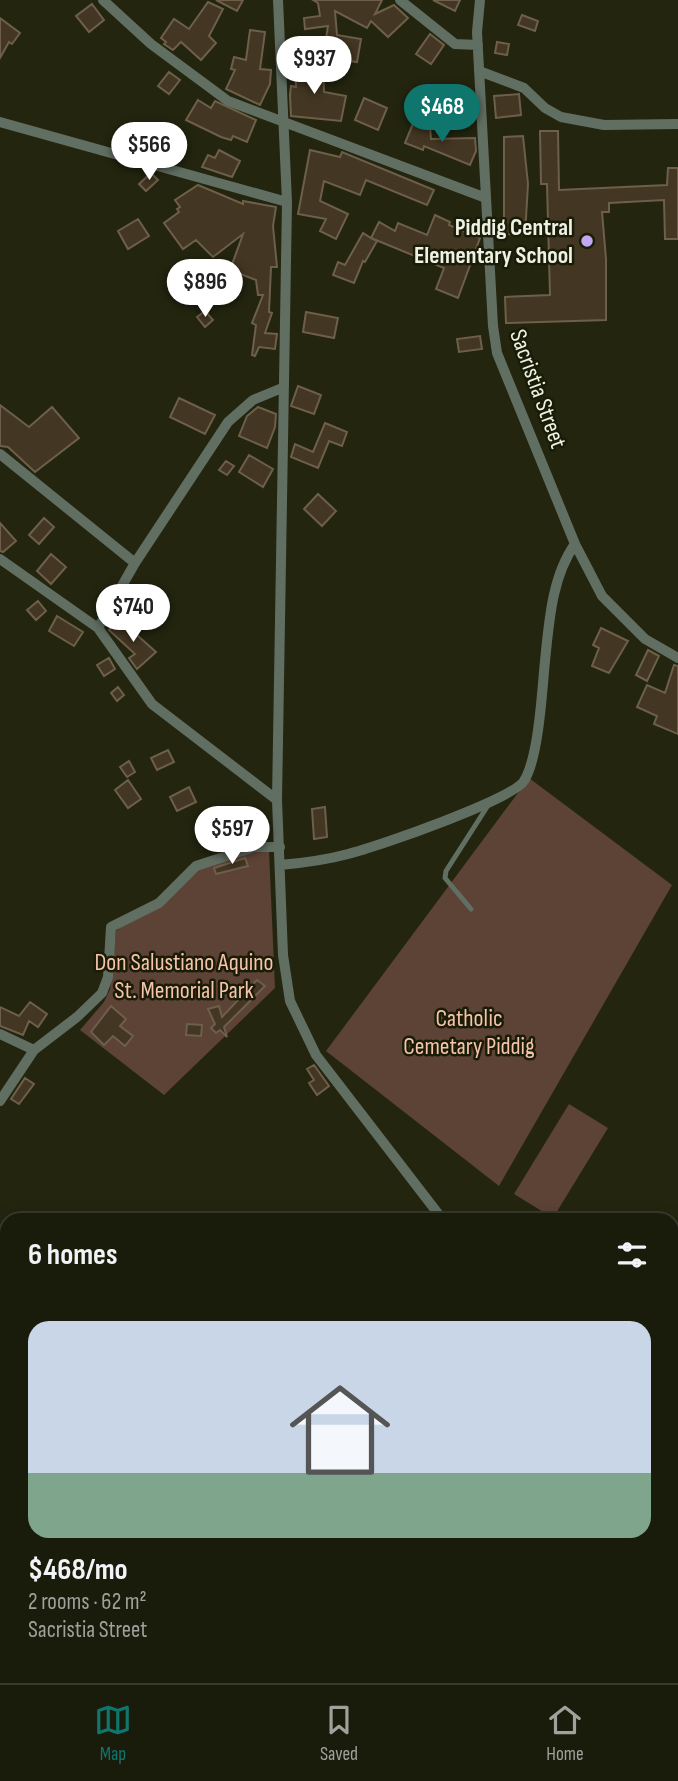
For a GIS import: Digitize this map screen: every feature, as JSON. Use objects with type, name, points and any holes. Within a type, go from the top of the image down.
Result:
[{"type":"street","points":[[103,0],[151,44],[228,101],[250,112],[285,120],[486,198]]},
{"type":"street","points":[[278,0],[287,202],[282,388],[278,800],[283,955],[290,1001],[316,1055],[438,1213]]},
{"type":"street","points":[[400,0],[455,44],[478,46]]},
{"type":"street","name":"Sacristia Street","points":[[480,0],[479,71],[492,326],[497,353],[576,544],[608,604],[645,639],[678,658]]},
{"type":"street","points":[[479,71],[524,88],[545,108],[562,117],[604,125],[678,124]]},
{"type":"street","points":[[0,122],[287,202]]},
{"type":"street","points":[[98,628],[135,563],[228,422],[253,400],[282,388]]},
{"type":"street","points":[[0,454],[135,563]]},
{"type":"street","points":[[280,865],[365,849],[491,801],[511,792],[525,779],[535,741],[556,590],[566,557],[576,544]]},
{"type":"street","points":[[0,559],[98,628],[134,683],[152,704],[278,800]]},
{"type":"street","points":[[0,1101],[34,1050],[103,993],[111,927],[159,903],[196,866],[254,848],[280,847]]},
{"type":"street","points":[[0,1034],[34,1050]]},
{"type":"lane","points":[[471,909],[445,878],[446,871],[491,801]]},
{"type":"green space","name":"Catholic Cemetary Piddig","points":[[529,778],[672,885],[499,1186],[326,1051]]},
{"type":"green space","name":"Don Salustiano Aquino St. Memorial Park","points":[[269,851],[275,988],[164,1095],[80,1030],[104,1002],[110,989],[116,931],[195,869],[240,853]]},
{"type":"green space","points":[[569,1104],[608,1128],[556,1213],[545,1213],[514,1194]]},
{"type":"building","points":[[216,0],[243,0],[237,11]]},
{"type":"building","points":[[313,0],[382,0],[375,14],[394,5],[408,18],[388,37],[371,21],[367,28],[335,11],[337,35],[361,39],[357,62],[323,57],[328,26],[305,29],[304,18],[320,16],[318,3]]},
{"type":"building","points":[[433,0],[460,0],[455,11]]},
{"type":"building","points":[[208,2],[223,9],[209,36],[216,43],[201,60],[181,42],[173,50],[164,44],[166,42],[161,38],[174,19],[189,29]]},
{"type":"building","points":[[92,4],[104,20],[89,32],[76,16]]},
{"type":"building","points":[[522,15],[538,21],[535,31],[518,25]]},
{"type":"building","points":[[0,18],[20,33],[12,44],[9,42],[0,58]]},
{"type":"building","points":[[250,30],[265,32],[260,69],[271,70],[270,84],[260,105],[226,89],[235,70],[231,69],[234,57],[246,60]]},
{"type":"building","points":[[430,34],[444,45],[431,64],[416,54]]},
{"type":"building","points":[[497,42],[509,44],[507,55],[495,53]]},
{"type":"building","points":[[323,64],[324,92],[346,96],[341,121],[291,116],[291,86],[296,87],[295,65]]},
{"type":"building","points":[[169,72],[180,80],[169,94],[158,86]]},
{"type":"building","points":[[519,94],[521,115],[496,118],[494,96]]},
{"type":"building","points":[[364,98],[387,108],[378,130],[355,120]]},
{"type":"building","points":[[198,100],[211,108],[215,101],[256,120],[247,142],[233,136],[231,140],[221,137],[186,120]]},
{"type":"building","points":[[414,121],[430,127],[431,139],[475,138],[476,151],[470,165],[424,146],[423,150],[405,143]]},
{"type":"building","points":[[540,131],[558,131],[559,190],[667,185],[668,168],[678,168],[678,239],[665,239],[664,200],[609,203],[609,212],[602,212],[606,259],[606,320],[506,323],[505,297],[550,295],[547,184],[541,184]]},
{"type":"building","points":[[523,136],[528,184],[525,235],[504,234],[504,137]]},
{"type":"building","points":[[219,150],[240,161],[232,177],[202,167],[208,155],[215,158]]},
{"type":"building","points":[[310,150],[340,157],[342,152],[434,190],[427,205],[366,180],[360,195],[324,181],[320,201],[348,214],[336,239],[320,231],[326,219],[298,214]]},
{"type":"building","points":[[151,173],[158,180],[146,191],[139,184]]},
{"type":"building","points":[[198,185],[243,204],[243,201],[276,207],[273,226],[277,267],[271,267],[269,312],[272,313],[265,333],[277,334],[275,349],[259,347],[255,356],[252,355],[256,325],[252,323],[263,295],[258,295],[256,280],[230,270],[243,234],[213,257],[196,240],[183,249],[164,223],[179,212],[177,209],[180,207],[175,200]]},
{"type":"building","points":[[435,215],[450,222],[449,225],[480,238],[458,298],[436,289],[444,268],[371,238],[379,222],[395,231],[398,223],[427,235]]},
{"type":"building","points":[[138,219],[149,236],[128,249],[118,231]]},
{"type":"building","points":[[363,233],[377,241],[365,262],[363,261],[354,283],[333,275],[338,262],[345,265]]},
{"type":"building","points":[[205,311],[213,320],[205,327],[197,317]]},
{"type":"building","points":[[306,312],[338,318],[334,338],[303,332]]},
{"type":"building","points":[[480,336],[482,349],[459,352],[457,339]]},
{"type":"building","points":[[298,386],[321,395],[314,414],[291,406]]},
{"type":"building","points":[[179,398],[215,415],[205,434],[170,417]]},
{"type":"building","points":[[0,405],[29,427],[52,407],[79,438],[35,472],[8,447],[0,446]]},
{"type":"building","points":[[258,407],[276,414],[275,427],[267,448],[239,436],[247,416]]},
{"type":"building","points":[[325,423],[347,432],[342,446],[329,441],[318,468],[291,457],[295,444],[313,452]]},
{"type":"building","points":[[249,455],[273,469],[263,487],[239,472]]},
{"type":"building","points":[[226,461],[234,466],[227,475],[219,470]]},
{"type":"building","points":[[318,494],[336,511],[322,526],[304,509]]},
{"type":"building","points":[[44,518],[54,527],[39,544],[29,535]]},
{"type":"building","points":[[0,523],[16,541],[3,552],[0,551]]},
{"type":"building","points":[[51,554],[66,567],[51,584],[37,571]]},
{"type":"building","points":[[38,601],[46,611],[36,620],[27,610]]},
{"type":"building","points":[[57,616],[83,632],[74,646],[49,631]]},
{"type":"building","points":[[119,619],[156,652],[137,669],[129,658],[135,654],[109,630]]},
{"type":"building","points":[[601,628],[628,641],[609,673],[592,666],[599,648],[593,645]]},
{"type":"building","points":[[648,650],[659,656],[647,681],[636,675]]},
{"type":"building","points":[[109,658],[115,669],[104,676],[97,665]]},
{"type":"building","points":[[674,665],[678,666],[678,734],[654,724],[657,716],[637,707],[647,685],[665,693]]},
{"type":"building","points":[[118,687],[124,695],[117,701],[111,693]]},
{"type":"building","points":[[168,750],[174,762],[157,770],[151,758]]},
{"type":"building","points":[[129,761],[135,772],[127,777],[120,767]]},
{"type":"building","points":[[128,780],[141,799],[128,808],[115,790]]},
{"type":"building","points":[[189,787],[196,802],[177,811],[170,797]]},
{"type":"building","points":[[325,807],[327,837],[314,839],[312,809]]},
{"type":"building","points":[[245,858],[248,866],[216,874],[214,868]]},
{"type":"building","points":[[257,980],[265,986],[224,1027],[227,1037],[220,1030],[216,1033],[211,1028],[215,1024],[208,1009],[219,1006],[222,1017]]},
{"type":"building","points":[[30,1002],[47,1014],[38,1027],[29,1021],[23,1035],[0,1026],[0,1007],[19,1016]]},
{"type":"building","points":[[111,1006],[126,1019],[120,1026],[133,1036],[125,1046],[113,1036],[104,1045],[91,1032]]},
{"type":"building","points":[[187,1024],[202,1025],[201,1036],[186,1035]]},
{"type":"building","points":[[314,1065],[329,1086],[317,1095],[309,1083],[314,1080],[307,1069]]},
{"type":"building","points":[[25,1078],[34,1084],[19,1104],[11,1099]]},
{"type":"place","name":"Piddig Central Elementary School","points":[[587,241]]}]
